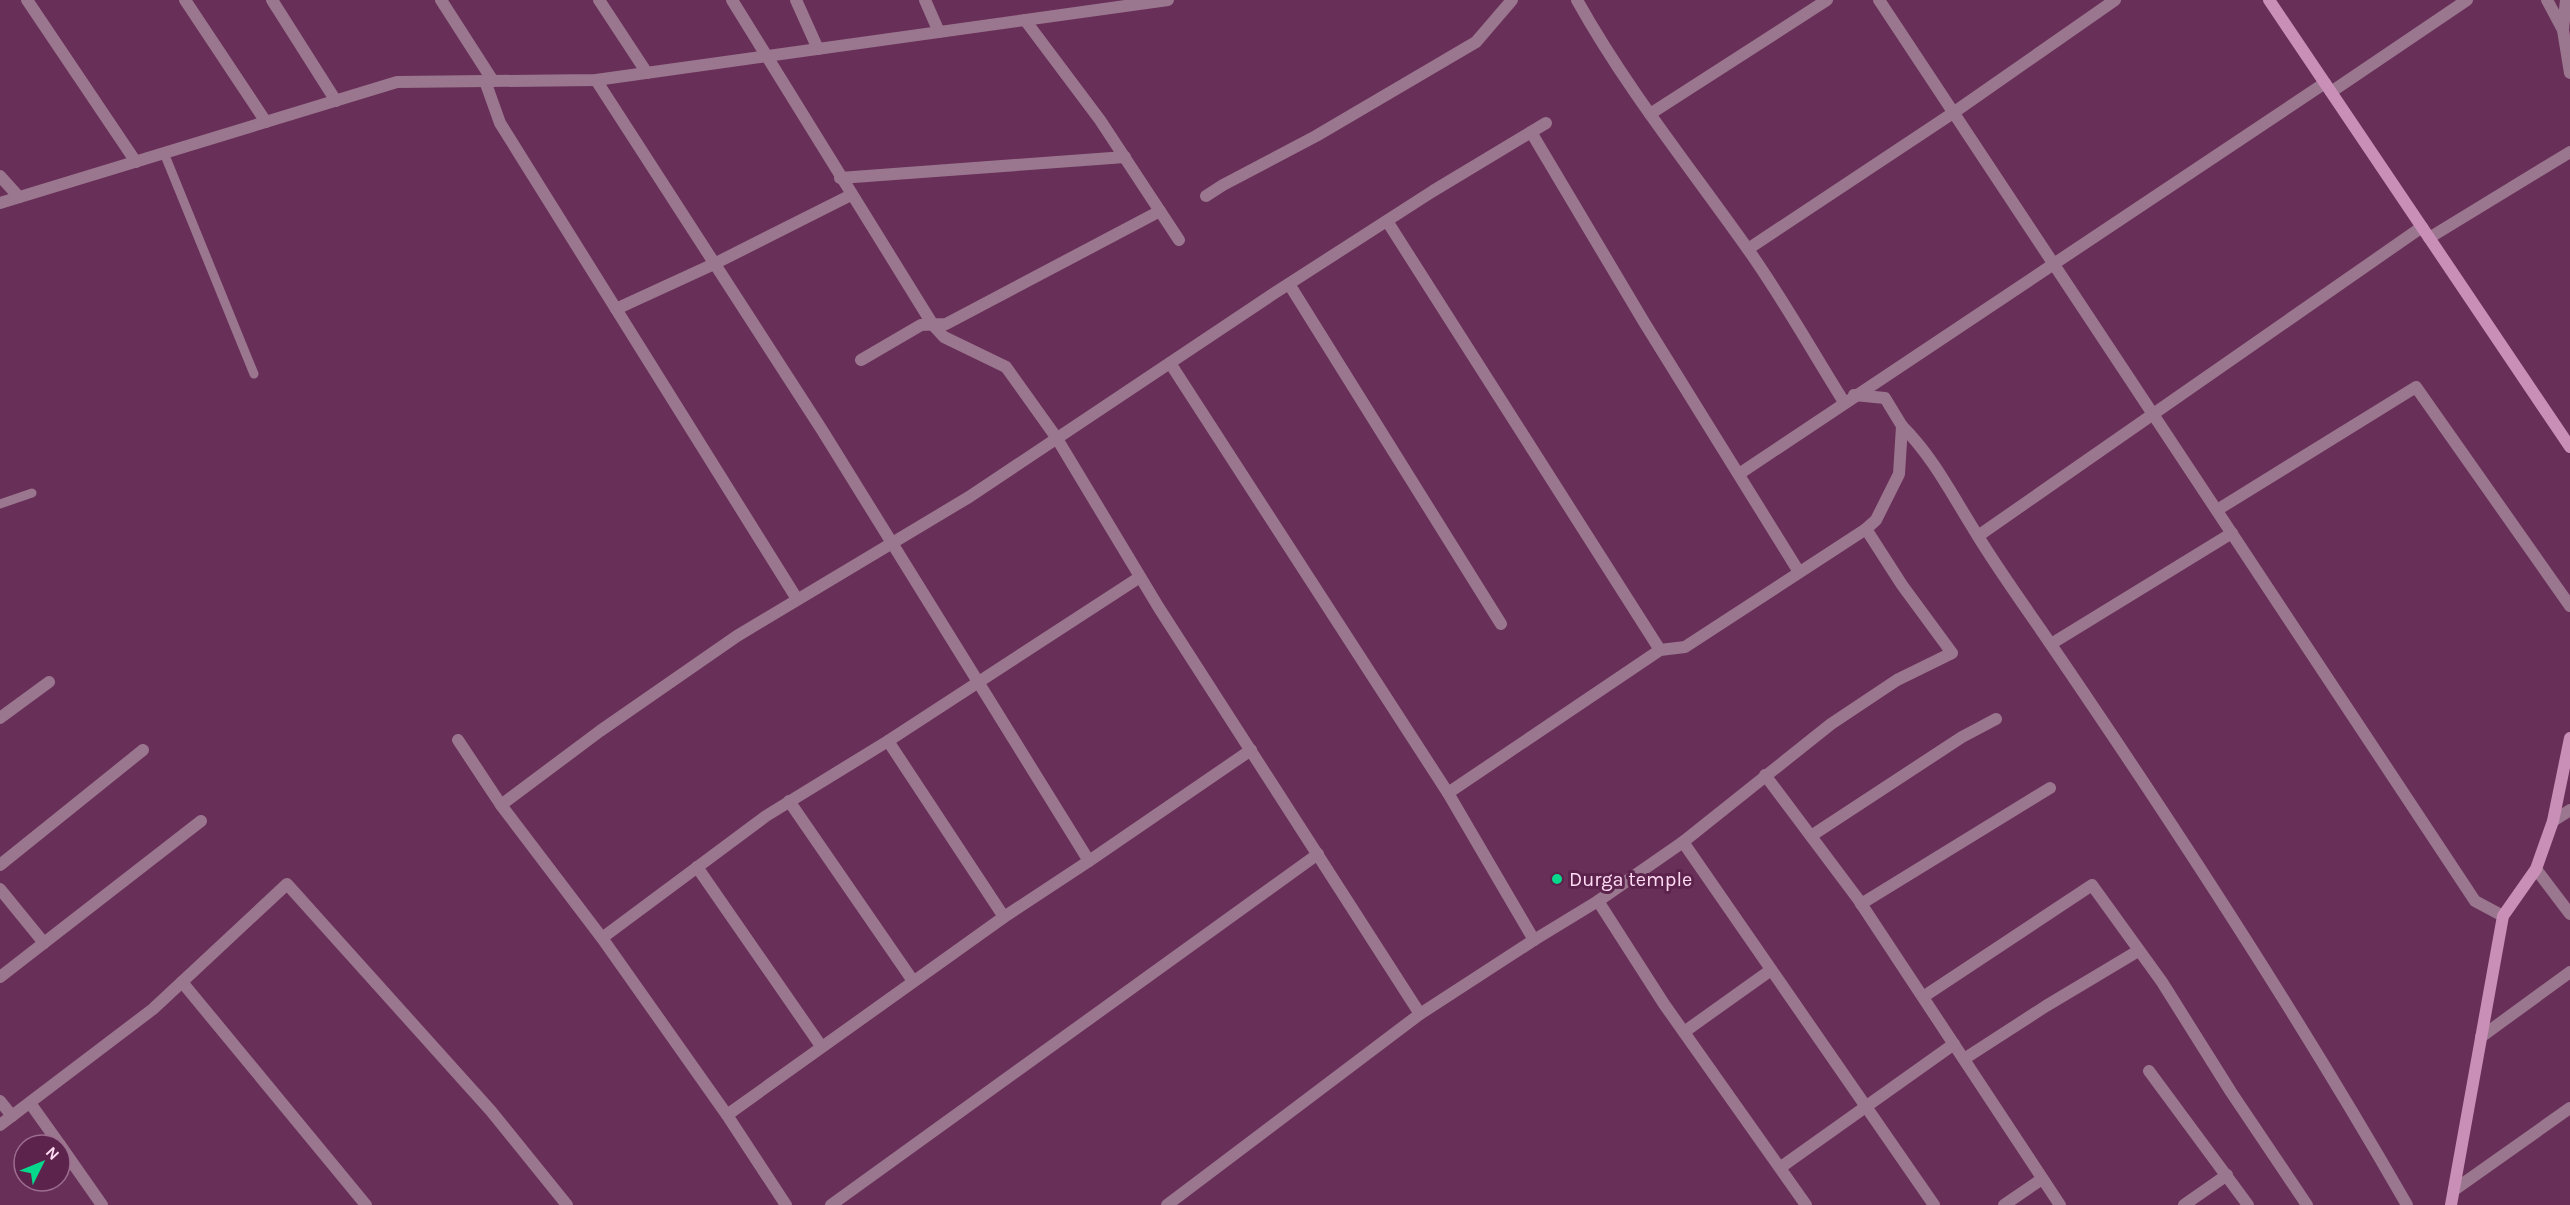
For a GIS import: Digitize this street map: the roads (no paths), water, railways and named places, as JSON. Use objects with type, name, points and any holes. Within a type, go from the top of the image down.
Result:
[{"type":"main road","points":[[2269,0],[2570,447]]},
{"type":"main road","points":[[2451,1205],[2503,916],[2536,869],[2553,821],[2570,738]]},
{"type":"street","points":[[27,0],[136,162]]},
{"type":"street","points":[[184,0],[266,123]]},
{"type":"street","points":[[272,0],[336,101]]},
{"type":"street","points":[[441,0],[489,81],[500,123],[797,599]]},
{"type":"street","points":[[599,0],[647,73]]},
{"type":"street","points":[[732,0],[933,325],[944,337],[1006,367],[1056,437],[1140,577],[1420,1014]]},
{"type":"street","points":[[796,0],[818,49]]},
{"type":"street","points":[[925,0],[939,32]]},
{"type":"street","points":[[0,203],[397,82],[596,80],[1168,0]]},
{"type":"street","points":[[1206,196],[1316,136],[1476,42],[1512,0]]},
{"type":"street","points":[[1577,0],[1602,45],[1748,249],[1849,398]]},
{"type":"street","points":[[1650,114],[1827,0]]},
{"type":"street","points":[[1879,0],[2475,901],[2503,916]]},
{"type":"street","points":[[1748,249],[1953,113],[2115,0]]},
{"type":"street","points":[[1739,474],[1849,398],[2328,87],[2467,0]]},
{"type":"street","points":[[2547,0],[2563,30]]},
{"type":"street","points":[[2566,0],[2563,30],[2570,73]]},
{"type":"street","points":[[1025,20],[1125,157],[1179,240]]},
{"type":"street","points":[[596,80],[892,542],[1089,861]]},
{"type":"street","points":[[501,805],[737,636],[969,497],[1289,284],[1546,123]]},
{"type":"street","points":[[1531,132],[1644,322],[1799,572]]},
{"type":"street","points":[[2429,238],[2570,152]]},
{"type":"street","points":[[840,178],[1125,157]]},
{"type":"street","points":[[0,176],[19,197]]},
{"type":"street","points":[[616,309],[714,264],[851,195]]},
{"type":"street","points":[[861,360],[921,326],[946,324],[1160,211]]},
{"type":"street","points":[[1387,221],[1660,650]]},
{"type":"street","points":[[1978,536],[2422,227]]},
{"type":"street","points":[[1289,284],[1501,624]]},
{"type":"street","points":[[1170,363],[1448,792],[1534,940]]},
{"type":"street","points":[[2217,510],[2416,387],[2570,606]]},
{"type":"street","points":[[1849,398],[1885,398],[1902,426],[1924,448],[1978,536],[2267,974],[2368,1137],[2407,1205]]},
{"type":"street","points":[[1448,792],[1660,650],[1685,647],[1866,529],[1876,520],[1899,474],[1902,426]]},
{"type":"street","points":[[1167,1205],[1420,1014],[1534,940],[1598,902],[1683,842],[1832,724],[1897,680],[1952,654],[1902,585],[1866,529]]},
{"type":"street","points":[[2051,644],[2232,533]]},
{"type":"street","points":[[602,938],[789,801],[888,741],[1140,577]]},
{"type":"street","points":[[0,717],[49,682]]},
{"type":"street","points":[[1811,836],[1962,737],[1996,719]]},
{"type":"street","points":[[458,740],[501,805],[602,938],[727,1115],[786,1205]]},
{"type":"street","points":[[888,741],[1004,917]]},
{"type":"street","points":[[0,865],[144,750]]},
{"type":"street","points":[[727,1115],[1004,917],[1251,750]]},
{"type":"street","points":[[1765,775],[1861,904],[2060,1205]]},
{"type":"street","points":[[1861,904],[2050,788]]},
{"type":"street","points":[[789,801],[913,981]]},
{"type":"street","points":[[2553,821],[2570,810]]},
{"type":"street","points":[[0,977],[201,821]]},
{"type":"street","points":[[1683,842],[1934,1205]]},
{"type":"street","points":[[831,1205],[1318,854]]},
{"type":"street","points":[[697,867],[822,1046]]},
{"type":"street","points":[[2536,869],[2570,914]]},
{"type":"street","points":[[0,1125],[153,1009],[287,884],[491,1111],[567,1205]]},
{"type":"street","points":[[1923,997],[2092,885],[2162,982],[2230,1092],[2307,1205]]},
{"type":"street","points":[[0,889],[44,943]]},
{"type":"street","points":[[1598,902],[1684,1032],[1806,1205]]},
{"type":"street","points":[[1964,1059],[2138,951]]},
{"type":"street","points":[[1684,1032],[1771,970]]},
{"type":"street","points":[[2481,1037],[2570,972]]},
{"type":"street","points":[[182,982],[366,1205]]},
{"type":"street","points":[[1780,1167],[1954,1044]]},
{"type":"street","points":[[2149,1071],[2248,1205]]},
{"type":"street","points":[[0,1101],[12,1116]]},
{"type":"street","points":[[30,1103],[51,1133]]},
{"type":"street","points":[[2454,1190],[2570,1108]]},
{"type":"street","points":[[72,1162],[102,1205]]},
{"type":"street","points":[[2184,1205],[2227,1175]]},
{"type":"street","points":[[2004,1205],[2042,1179]]},
{"type":"lane","points":[[164,153],[254,374]]},
{"type":"lane","points":[[0,504],[32,493]]},
{"type":"place","name":"Durga temple","points":[[1557,879]]}]
